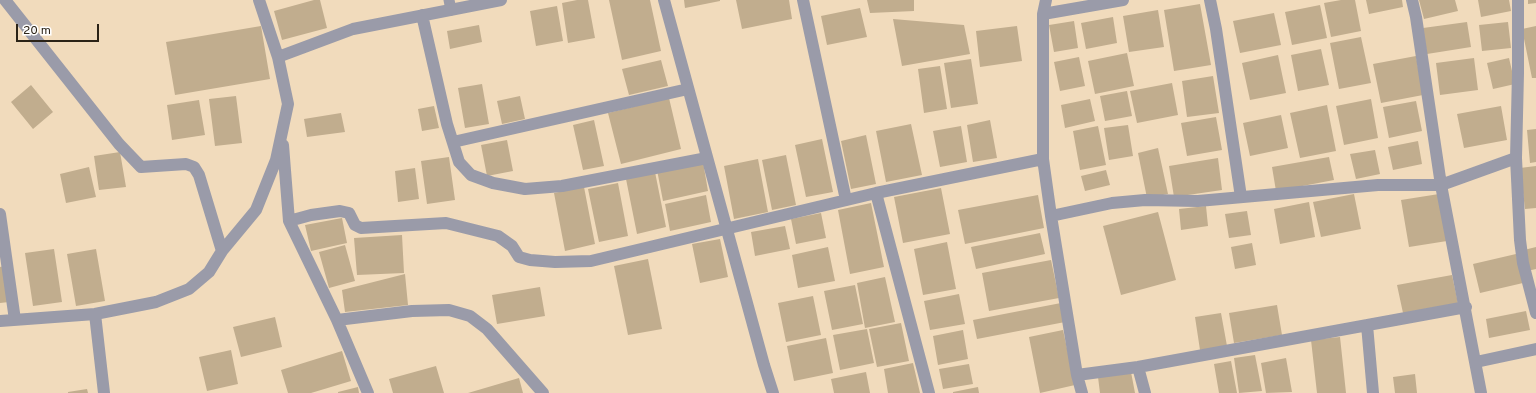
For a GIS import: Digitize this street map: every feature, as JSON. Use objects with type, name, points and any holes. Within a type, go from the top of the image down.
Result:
[{"type":"street","points":[[5,0],[119,144],[141,167],[186,164],[194,167],[199,175],[222,251]]},
{"type":"street","points":[[0,321],[95,314],[156,302],[189,289],[209,272],[222,251],[256,210],[276,160],[288,104],[278,57],[259,0]]},
{"type":"street","points":[[278,57],[353,29],[422,15],[450,5],[501,0]]},
{"type":"street","points":[[664,0],[726,229],[773,393]]},
{"type":"street","points":[[803,0],[846,200]]},
{"type":"street","points":[[1046,0],[1043,14],[1043,159],[1050,216],[1077,375],[1082,393]]},
{"type":"street","points":[[1043,14],[1123,0]]},
{"type":"street","points":[[1210,0],[1216,29],[1241,197]]},
{"type":"street","points":[[1412,0],[1416,17],[1441,185],[1466,307],[1481,393]]},
{"type":"street","points":[[1518,0],[1516,158],[1523,263],[1536,313]]},
{"type":"street","points":[[422,15],[452,142],[459,162],[471,175],[493,183],[525,189],[562,186],[707,158]]},
{"type":"street","points":[[452,142],[688,89]]},
{"type":"street","points":[[282,132],[289,221],[336,320],[368,393]]},
{"type":"street","points":[[1050,216],[1112,203],[1146,200],[1198,201],[1378,185],[1441,185],[1516,158]]},
{"type":"street","points":[[289,221],[310,215],[340,211],[349,213],[355,226],[360,228],[446,224],[498,236],[512,246],[519,257],[530,260],[555,262],[591,261],[876,193],[1043,159]]},
{"type":"street","points":[[876,193],[929,393]]},
{"type":"street","points":[[0,214],[15,320]]},
{"type":"street","points":[[1077,375],[1138,367],[1466,307]]},
{"type":"street","points":[[336,320],[412,311],[449,310],[470,316],[487,329],[544,393]]},
{"type":"street","points":[[95,314],[104,393]]},
{"type":"street","points":[[1367,325],[1373,393]]},
{"type":"street","points":[[1476,362],[1536,349]]},
{"type":"street","points":[[1138,367],[1145,393]]},
{"type":"building","points":[[314,0],[320,0],[327,28],[282,40],[274,11]]},
{"type":"building","points":[[577,0],[588,0],[595,38],[568,43],[562,3]]},
{"type":"building","points":[[609,0],[650,0],[661,51],[622,60]]},
{"type":"building","points":[[684,0],[720,0],[720,1],[685,8]]},
{"type":"building","points":[[736,0],[789,0],[792,19],[742,29]]},
{"type":"building","points":[[867,0],[914,0],[914,11],[870,13]]},
{"type":"building","points":[[1341,0],[1355,0],[1361,31],[1331,37],[1324,3]]},
{"type":"building","points":[[1366,0],[1402,0],[1403,7],[1369,14]]},
{"type":"building","points":[[1419,0],[1455,0],[1458,11],[1424,19]]},
{"type":"building","points":[[1478,0],[1509,0],[1511,11],[1481,17]]},
{"type":"building","points":[[1528,0],[1536,0],[1536,3],[1528,4]]},
{"type":"building","points":[[1200,4],[1211,65],[1174,71],[1164,10]]},
{"type":"building","points":[[1320,5],[1327,38],[1292,45],[1285,12]]},
{"type":"building","points":[[557,6],[563,41],[536,46],[530,11]]},
{"type":"building","points":[[860,8],[867,37],[827,45],[821,16]]},
{"type":"building","points":[[1158,10],[1164,47],[1129,52],[1123,16]]},
{"type":"building","points":[[1274,13],[1281,45],[1240,53],[1233,21]]},
{"type":"building","points":[[1113,17],[1117,43],[1086,49],[1081,23]]},
{"type":"building","points":[[893,19],[964,25],[970,54],[902,66]]},
{"type":"building","points":[[1074,21],[1078,48],[1054,52],[1049,25]]},
{"type":"building","points":[[1467,22],[1471,47],[1427,54],[1423,28]]},
{"type":"building","points":[[1508,22],[1511,48],[1482,51],[1479,25]]},
{"type":"building","points":[[479,25],[482,42],[450,49],[447,31]]},
{"type":"building","points":[[261,26],[270,79],[175,95],[166,42]]},
{"type":"building","points":[[1017,26],[1022,61],[980,67],[976,31]]},
{"type":"building","points":[[1536,26],[1536,78],[1532,78],[1522,29]]},
{"type":"building","points":[[1361,37],[1371,83],[1339,89],[1330,43]]},
{"type":"building","points":[[1321,49],[1329,85],[1298,91],[1291,55]]},
{"type":"building","points":[[1127,53],[1134,86],[1095,94],[1088,61]]},
{"type":"building","points":[[1278,55],[1286,93],[1250,100],[1242,63]]},
{"type":"building","points":[[1416,56],[1423,95],[1381,103],[1373,64]]},
{"type":"building","points":[[1079,57],[1085,86],[1060,91],[1054,62]]},
{"type":"building","points":[[1474,58],[1478,90],[1440,95],[1436,63]]},
{"type":"building","points":[[1509,58],[1515,84],[1493,89],[1487,63]]},
{"type":"building","points":[[971,59],[978,104],[951,108],[944,63]]},
{"type":"building","points":[[661,60],[668,86],[629,95],[622,69]]},
{"type":"building","points":[[940,66],[947,109],[924,113],[918,69]]},
{"type":"building","points":[[1213,76],[1219,113],[1187,117],[1182,81]]},
{"type":"building","points":[[1172,83],[1178,115],[1137,123],[1130,91]]},
{"type":"building","points":[[482,84],[489,124],[465,128],[458,88]]},
{"type":"building","points":[[31,85],[53,112],[33,129],[11,102]]},
{"type":"building","points":[[1127,91],[1132,116],[1105,121],[1100,96]]},
{"type":"building","points":[[236,96],[242,143],[215,146],[209,99]]},
{"type":"building","points":[[520,96],[525,119],[502,124],[497,101]]},
{"type":"building","points":[[669,98],[681,149],[621,164],[608,113]]},
{"type":"building","points":[[1090,99],[1095,121],[1065,128],[1061,105]]},
{"type":"building","points":[[1371,99],[1378,138],[1344,145],[1336,106]]},
{"type":"building","points":[[199,100],[205,135],[172,140],[167,105]]},
{"type":"building","points":[[1416,101],[1422,131],[1389,138],[1383,107]]},
{"type":"building","points":[[1327,105],[1336,151],[1300,158],[1290,113]]},
{"type":"building","points":[[434,106],[439,128],[422,131],[418,109]]},
{"type":"building","points":[[1501,106],[1507,140],[1464,148],[1457,114]]},
{"type":"building","points":[[341,113],[345,132],[307,137],[304,119]]},
{"type":"building","points":[[1281,115],[1288,148],[1250,156],[1243,123]]},
{"type":"building","points":[[1216,117],[1222,150],[1187,156],[1181,123]]},
{"type":"building","points":[[594,120],[604,166],[583,170],[573,125]]},
{"type":"building","points":[[990,120],[997,158],[973,162],[967,125]]},
{"type":"building","points":[[911,124],[922,175],[886,182],[876,131]]},
{"type":"building","points":[[1128,125],[1133,156],[1109,160],[1104,128]]},
{"type":"building","points":[[961,126],[967,162],[940,167],[933,131]]},
{"type":"building","points":[[1098,126],[1106,165],[1080,170],[1073,131]]},
{"type":"building","points":[[1536,129],[1536,162],[1530,163],[1527,130]]},
{"type":"building","points":[[866,135],[876,184],[851,189],[841,141]]},
{"type":"building","points":[[822,139],[833,192],[806,197],[795,145]]},
{"type":"building","points":[[507,140],[513,171],[487,176],[481,145]]},
{"type":"building","points":[[1418,141],[1422,164],[1393,170],[1388,147]]},
{"type":"building","points":[[1158,148],[1168,194],[1147,198],[1138,153]]},
{"type":"building","points":[[1375,150],[1380,174],[1356,179],[1350,154]]},
{"type":"building","points":[[120,152],[126,187],[99,190],[94,156]]},
{"type":"building","points":[[786,155],[796,205],[772,210],[762,160]]},
{"type":"building","points":[[449,157],[455,200],[427,204],[421,161]]},
{"type":"building","points":[[1329,157],[1334,180],[1276,191],[1272,167]]},
{"type":"building","points":[[1218,158],[1222,190],[1174,197],[1169,166]]},
{"type":"building","points":[[758,159],[768,212],[734,219],[724,166]]},
{"type":"building","points":[[703,162],[708,191],[663,201],[657,170]]},
{"type":"building","points":[[1536,166],[1536,208],[1525,209],[1520,168]]},
{"type":"building","points":[[89,167],[96,197],[66,203],[60,174]]},
{"type":"building","points":[[415,168],[419,199],[398,202],[395,171]]},
{"type":"building","points":[[1106,170],[1110,185],[1085,191],[1081,176]]},
{"type":"building","points":[[655,172],[666,227],[637,234],[626,179]]},
{"type":"building","points":[[618,183],[628,236],[599,242],[588,189]]},
{"type":"building","points":[[584,187],[595,244],[565,251],[554,193]]},
{"type":"building","points":[[941,188],[950,234],[903,243],[894,197]]},
{"type":"building","points":[[1354,194],[1361,229],[1321,237],[1313,202]]},
{"type":"building","points":[[1439,194],[1447,241],[1409,247],[1401,200]]},
{"type":"building","points":[[706,195],[711,222],[670,231],[665,204]]},
{"type":"building","points":[[1038,195],[1044,228],[965,244],[958,210]]},
{"type":"building","points":[[1309,202],[1315,237],[1280,244],[1274,209]]},
{"type":"building","points":[[871,203],[884,267],[850,274],[838,210]]},
{"type":"building","points":[[1206,206],[1208,226],[1181,230],[1179,209]]},
{"type":"building","points":[[1247,211],[1251,235],[1229,238],[1225,214]]},
{"type":"building","points":[[1158,212],[1176,280],[1121,295],[1103,226]]},
{"type":"building","points":[[821,213],[826,238],[796,244],[791,219]]},
{"type":"building","points":[[342,218],[347,243],[311,251],[305,225]]},
{"type":"building","points":[[785,226],[790,249],[755,256],[751,232]]},
{"type":"building","points":[[1040,233],[1045,254],[976,269],[971,247]]},
{"type":"building","points":[[402,235],[404,273],[357,275],[354,238]]},
{"type":"building","points":[[720,239],[728,277],[700,283],[692,244]]},
{"type":"building","points":[[947,242],[956,289],[923,295],[914,249]]},
{"type":"building","points":[[1252,243],[1256,265],[1235,269],[1231,247]]},
{"type":"building","points":[[345,245],[355,281],[329,288],[319,252]]},
{"type":"building","points":[[828,247],[835,281],[798,288],[792,255]]},
{"type":"building","points":[[1536,247],[1536,269],[1527,271],[1524,250]]},
{"type":"building","points":[[54,249],[62,302],[33,306],[25,253]]},
{"type":"building","points":[[96,249],[105,301],[76,306],[67,254]]},
{"type":"building","points":[[1516,254],[1523,283],[1480,293],[1473,264]]},
{"type":"building","points":[[648,259],[662,329],[628,335],[614,266]]},
{"type":"building","points":[[1051,260],[1059,298],[989,311],[982,273]]},
{"type":"building","points":[[4,266],[9,302],[0,303],[0,267]]},
{"type":"building","points":[[405,274],[408,305],[345,312],[342,290]]},
{"type":"building","points":[[1452,275],[1458,303],[1403,313],[1397,285]]},
{"type":"building","points":[[885,277],[895,322],[865,328],[857,283]]},
{"type":"building","points":[[855,285],[863,324],[832,330],[824,291]]},
{"type":"building","points":[[540,287],[545,316],[497,324],[492,295]]},
{"type":"building","points":[[959,294],[965,324],[930,330],[924,301]]},
{"type":"building","points":[[813,296],[821,335],[786,342],[778,303]]},
{"type":"building","points":[[1061,303],[1065,322],[977,339],[973,320]]},
{"type":"building","points":[[1277,305],[1282,335],[1234,343],[1229,313]]},
{"type":"building","points":[[1526,311],[1530,330],[1489,338],[1486,319]]},
{"type":"building","points":[[1221,313],[1227,346],[1200,350],[1195,317]]},
{"type":"building","points":[[275,317],[282,347],[241,357],[233,327]]},
{"type":"building","points":[[901,323],[909,361],[877,367],[869,329]]},
{"type":"building","points":[[867,329],[874,363],[840,370],[833,335]]},
{"type":"building","points":[[963,330],[968,359],[938,365],[933,336]]},
{"type":"building","points":[[1063,330],[1075,385],[1040,393],[1029,337]]},
{"type":"building","points":[[1340,337],[1346,393],[1317,393],[1311,340]]},
{"type":"building","points":[[826,338],[833,373],[794,381],[787,346]]},
{"type":"building","points":[[231,350],[238,384],[207,391],[199,357]]},
{"type":"building","points":[[342,351],[351,381],[311,393],[288,393],[281,370]]},
{"type":"building","points":[[1255,355],[1262,391],[1239,393],[1234,358]]},
{"type":"building","points":[[1286,358],[1292,392],[1266,393],[1261,363]]},
{"type":"building","points":[[1231,361],[1237,393],[1219,393],[1214,364]]},
{"type":"building","points":[[913,363],[920,393],[888,393],[884,369]]},
{"type":"building","points":[[969,364],[973,384],[943,389],[939,369]]},
{"type":"building","points":[[436,366],[444,393],[393,393],[389,379]]},
{"type":"building","points":[[866,372],[870,393],[834,393],[831,379]]},
{"type":"building","points":[[1131,372],[1135,393],[1100,393],[1098,377]]},
{"type":"building","points":[[1415,374],[1417,393],[1395,393],[1393,377]]},
{"type":"building","points":[[519,378],[523,393],[468,393]]},
{"type":"building","points":[[358,387],[359,393],[338,393],[338,392]]},
{"type":"building","points":[[978,387],[979,393],[953,393],[953,392]]},
{"type":"building","points":[[87,389],[88,393],[68,393],[68,392]]}]
